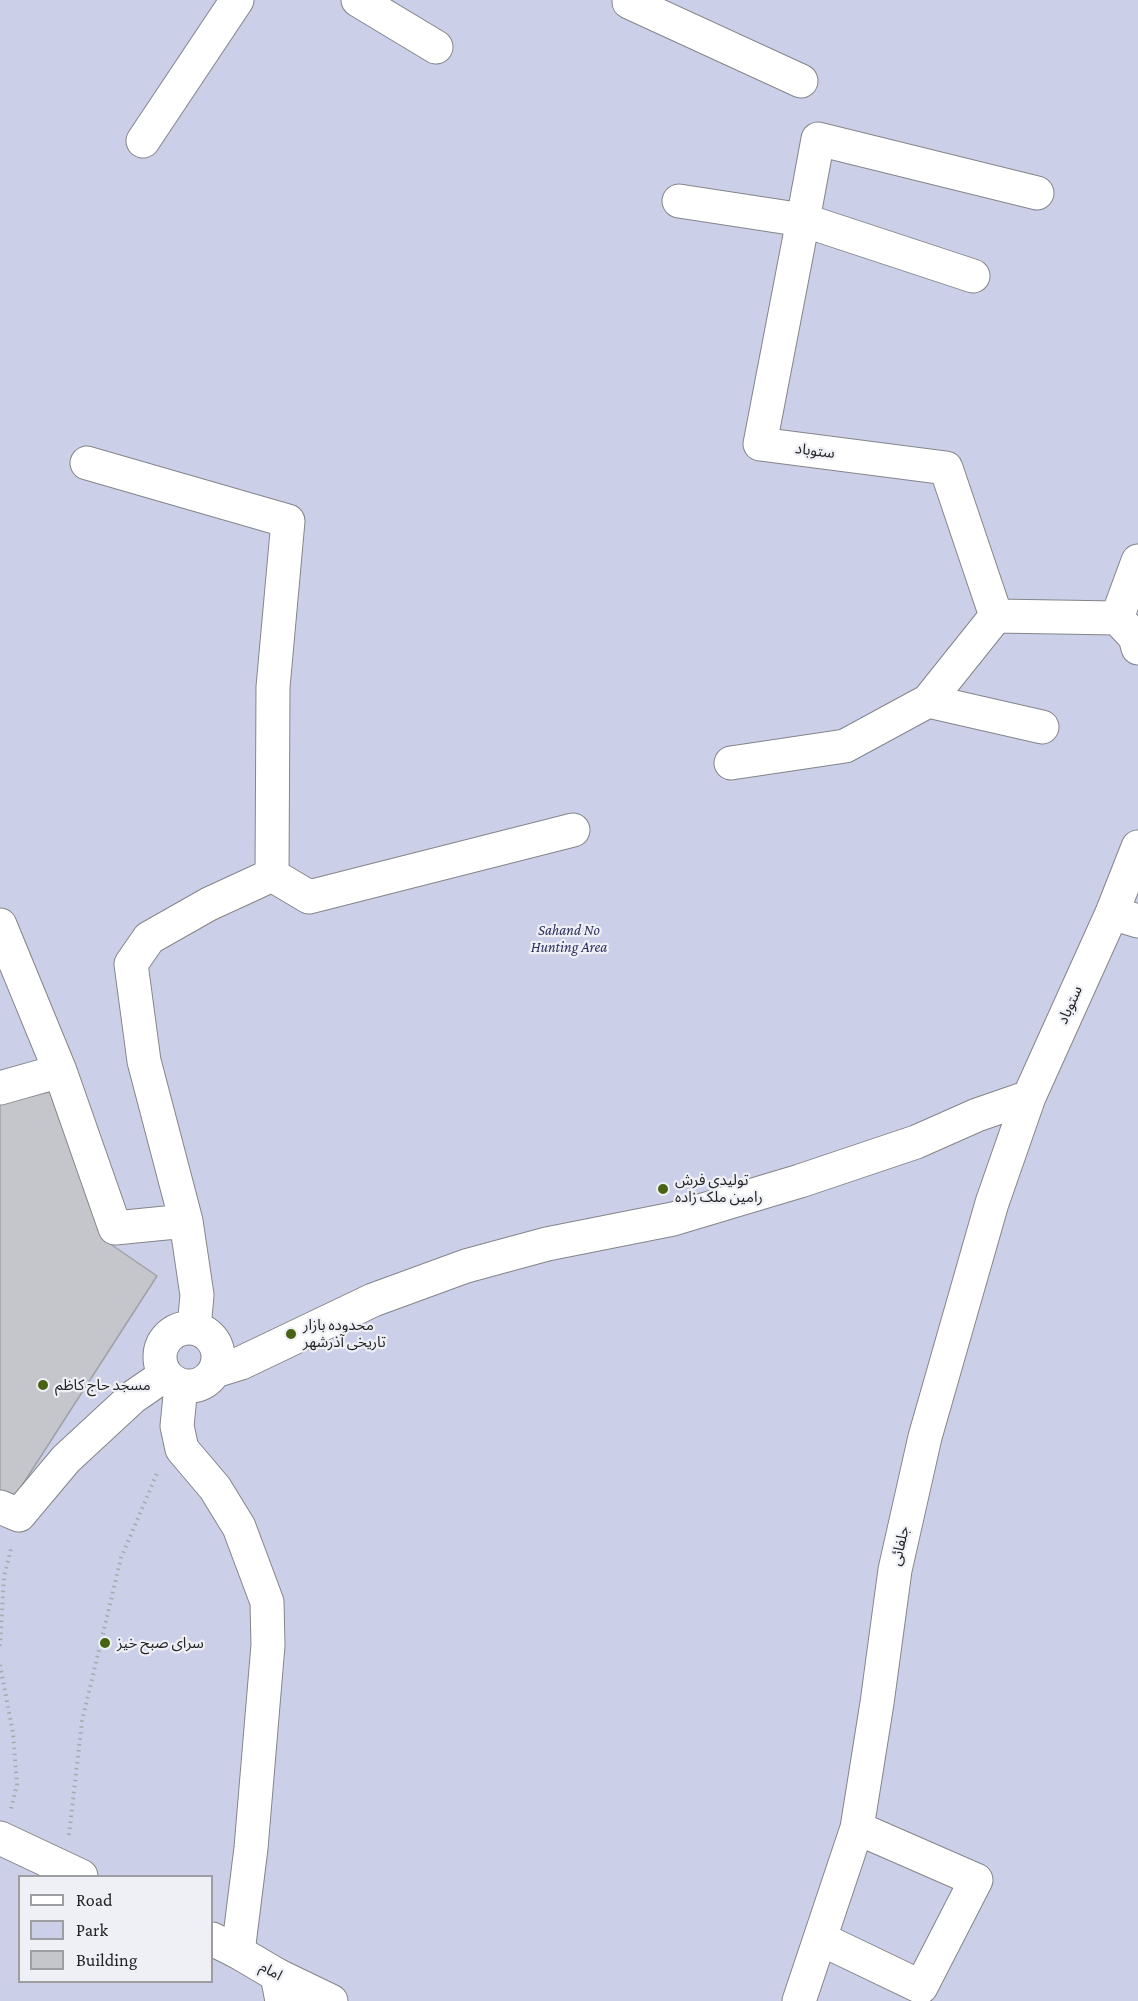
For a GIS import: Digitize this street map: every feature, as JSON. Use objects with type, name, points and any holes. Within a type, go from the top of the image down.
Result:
[{"type":"street","points":[[143,141],[237,0]]},
{"type":"street","points":[[358,0],[436,47]]},
{"type":"street","points":[[629,0],[629,2],[801,81]]},
{"type":"street","points":[[803,220],[819,139],[1037,193]]},
{"type":"street","points":[[678,201],[803,220],[973,276]]},
{"type":"street","name":"ستوباد","points":[[803,220],[760,444],[946,468],[996,616]]},
{"type":"street","points":[[87,463],[288,521],[273,687],[272,875]]},
{"type":"street","points":[[1117,618],[1138,561]]},
{"type":"street","points":[[731,763],[845,746],[928,701],[996,616],[1117,618],[1135,637],[1138,648]]},
{"type":"street","points":[[928,701],[1042,727]]},
{"type":"street","points":[[272,875],[309,897],[573,830]]},
{"type":"street","name":"ستوباد","points":[[1029,1097],[1125,917],[1138,847]]},
{"type":"street","points":[[194,1328],[196,1295],[186,1221],[144,1061],[131,964],[149,938],[209,904],[272,875]]},
{"type":"street","points":[[0,925],[60,1071],[115,1228],[186,1221]]},
{"type":"street","points":[[0,1088],[60,1071]]},
{"type":"street","points":[[215,1371],[218,1352],[209,1335],[194,1328],[183,1328],[166,1337],[159,1356],[161,1366],[173,1380],[192,1386],[201,1384],[215,1371],[241,1363],[374,1300],[466,1266],[547,1244],[684,1216],[800,1181],[916,1142],[977,1115],[1029,1097]]},
{"type":"street","name":"جلفائی","points":[[799,2001],[857,1828],[878,1703],[895,1570],[925,1437],[992,1203],[1029,1097]]},
{"type":"street","points":[[10,1511],[133,1397],[173,1380]]},
{"type":"street","points":[[173,1380],[177,1426],[182,1449],[215,1488],[239,1527],[267,1602],[268,1645],[251,1848],[225,1945]]},
{"type":"street","points":[[821,1939],[921,1987],[976,1880],[857,1828]]},
{"type":"street","points":[[2,1839],[72,1872]]},
{"type":"street","name":"امام","points":[[225,1945],[279,1988],[331,2001]]},
{"type":"path","points":[[72,1872],[85,1710],[121,1558],[159,1470]]},
{"type":"path","points":[[0,1646],[10,1511]]},
{"type":"path","points":[[0,1665],[13,1733],[17,1785],[2,1839]]},
{"type":"green space","name":"Sahand No Hunting Area","points":[[0,0],[1138,0],[1138,2001],[0,2001]]},
{"type":"building","name":"مسجد حاج کاظم","points":[[54,1091],[109,1243],[157,1276],[12,1501],[0,1494],[0,1103]]},
{"type":"place","name":"تولیدی فرش رامین ملک زاده","points":[[663,1189]]},
{"type":"place","name":"محدوده بازار تاریخی آذرشهر","points":[[291,1334]]},
{"type":"place","name":"مسجد حاج کاظم","points":[[43,1385]]},
{"type":"place","name":"سرای صبح خیز","points":[[105,1643]]}]
